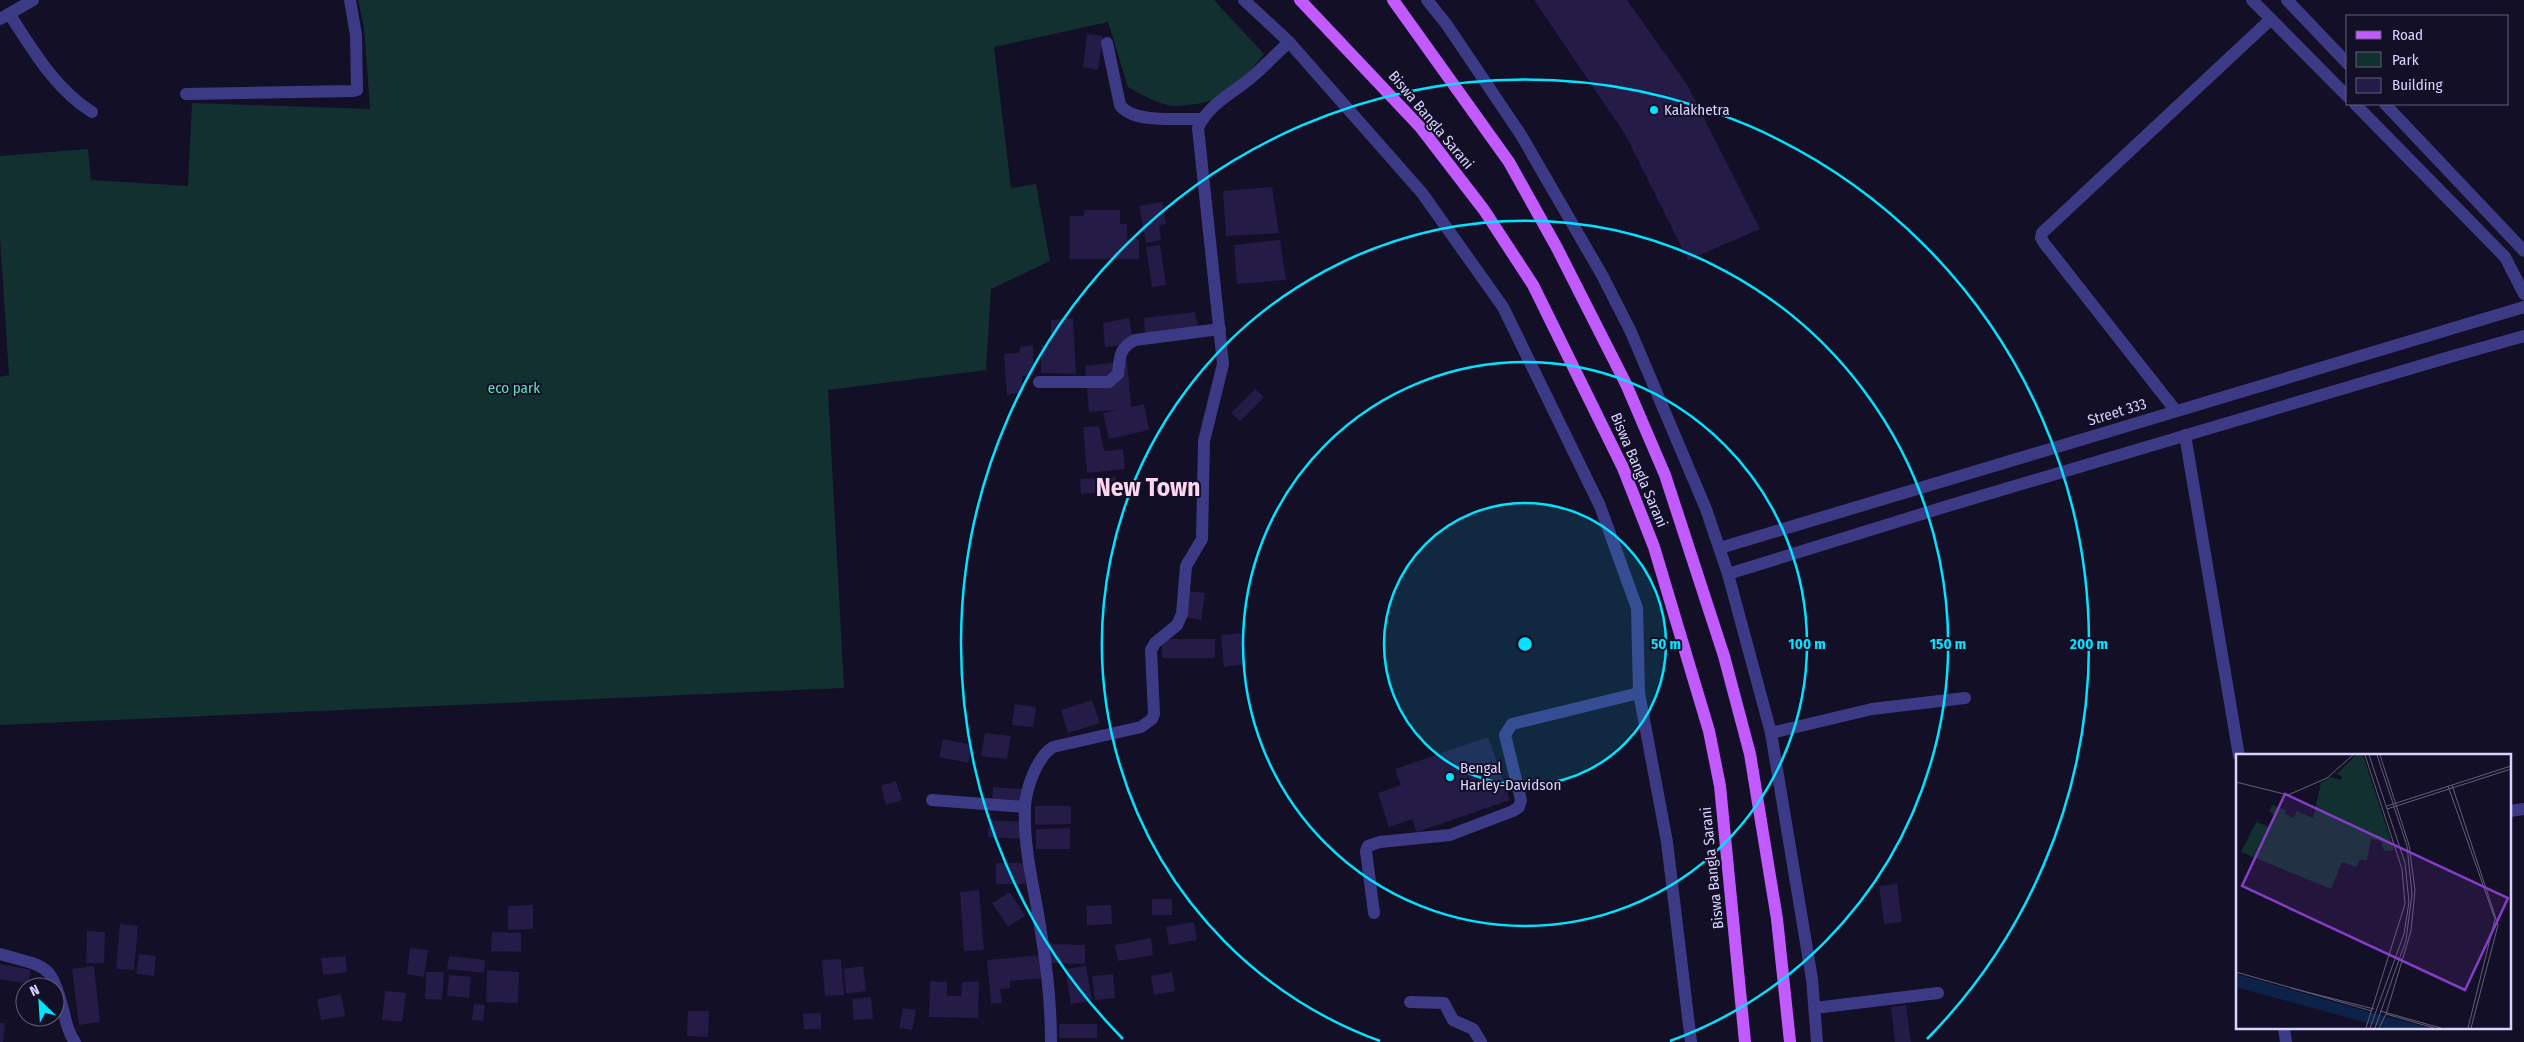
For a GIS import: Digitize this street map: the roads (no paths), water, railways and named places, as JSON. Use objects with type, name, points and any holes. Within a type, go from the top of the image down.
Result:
[{"type":"main road","name":"Biswa Bangla Sarani","points":[[1300,0],[1421,128],[1484,210],[1533,285],[1623,468],[1654,547],[1709,731],[1720,786],[1745,1042]]},
{"type":"main road","name":"Biswa Bangla Sarani","points":[[1393,0],[1509,162],[1557,248],[1626,384],[1665,475],[1724,656],[1750,754],[1777,919],[1790,1042]]},
{"type":"street","points":[[33,0],[5,17],[64,89],[92,112]]},
{"type":"street","points":[[186,94],[353,92],[357,90],[356,34],[350,0]]},
{"type":"street","points":[[1244,0],[1289,42],[1422,193],[1503,307],[1600,506],[1637,608],[1639,693],[1668,842],[1691,1042]]},
{"type":"street","points":[[1427,0],[1448,25],[1522,135],[1602,275],[1631,332],[1706,509],[1728,574],[1771,732],[1811,969],[1817,1042]]},
{"type":"street","points":[[2252,0],[2346,95]]},
{"type":"street","points":[[2287,0],[2346,62]]},
{"type":"street","points":[[2176,411],[2044,243],[2041,238],[2042,233],[2271,19]]},
{"type":"street","points":[[1051,1042],[1051,1011],[1041,932],[1029,864],[1025,807],[1035,775],[1045,752],[1053,746],[1142,728],[1152,719],[1152,650],[1155,643],[1177,625],[1182,614],[1186,566],[1202,539],[1204,441],[1224,364],[1198,128],[1202,119],[1215,105],[1254,76],[1289,42]]},
{"type":"street","points":[[1106,43],[1120,105],[1126,112],[1143,118],[1202,119]]},
{"type":"street","points":[[2356,105],[2505,257],[2524,294]]},
{"type":"street","points":[[2386,105],[2524,250]]},
{"type":"street","name":"Street 333","points":[[1720,548],[2524,307]]},
{"type":"street","points":[[1039,382],[1109,382],[1118,374],[1121,350],[1125,345],[1135,340],[1220,329]]},
{"type":"street","points":[[1728,574],[2185,435],[2524,336]]},
{"type":"street","points":[[2185,435],[2239,754]]},
{"type":"street","points":[[1374,913],[1366,851],[1368,846],[1380,842],[1450,835],[1513,812],[1519,806],[1521,800],[1505,735],[1512,724],[1639,693]]},
{"type":"street","points":[[1771,732],[1872,709],[1964,698]]},
{"type":"street","points":[[932,800],[1025,807]]},
{"type":"street","points":[[0,954],[39,965],[48,971],[54,979],[67,1027],[76,1042]]},
{"type":"street","points":[[1815,1008],[1938,993]]},
{"type":"street","points":[[1410,1002],[1444,1003],[1453,1020],[1473,1029],[1481,1042]]},
{"type":"place","name":"Kalakhetra","points":[[1654,110]]},
{"type":"place","name":"Bengal Harley-Davidson","points":[[1450,777]]},
{"type":"district","name":"New Town","points":[[1148,488]]},
{"type":"park label","name":"eco park","points":[[514,388]]}]
